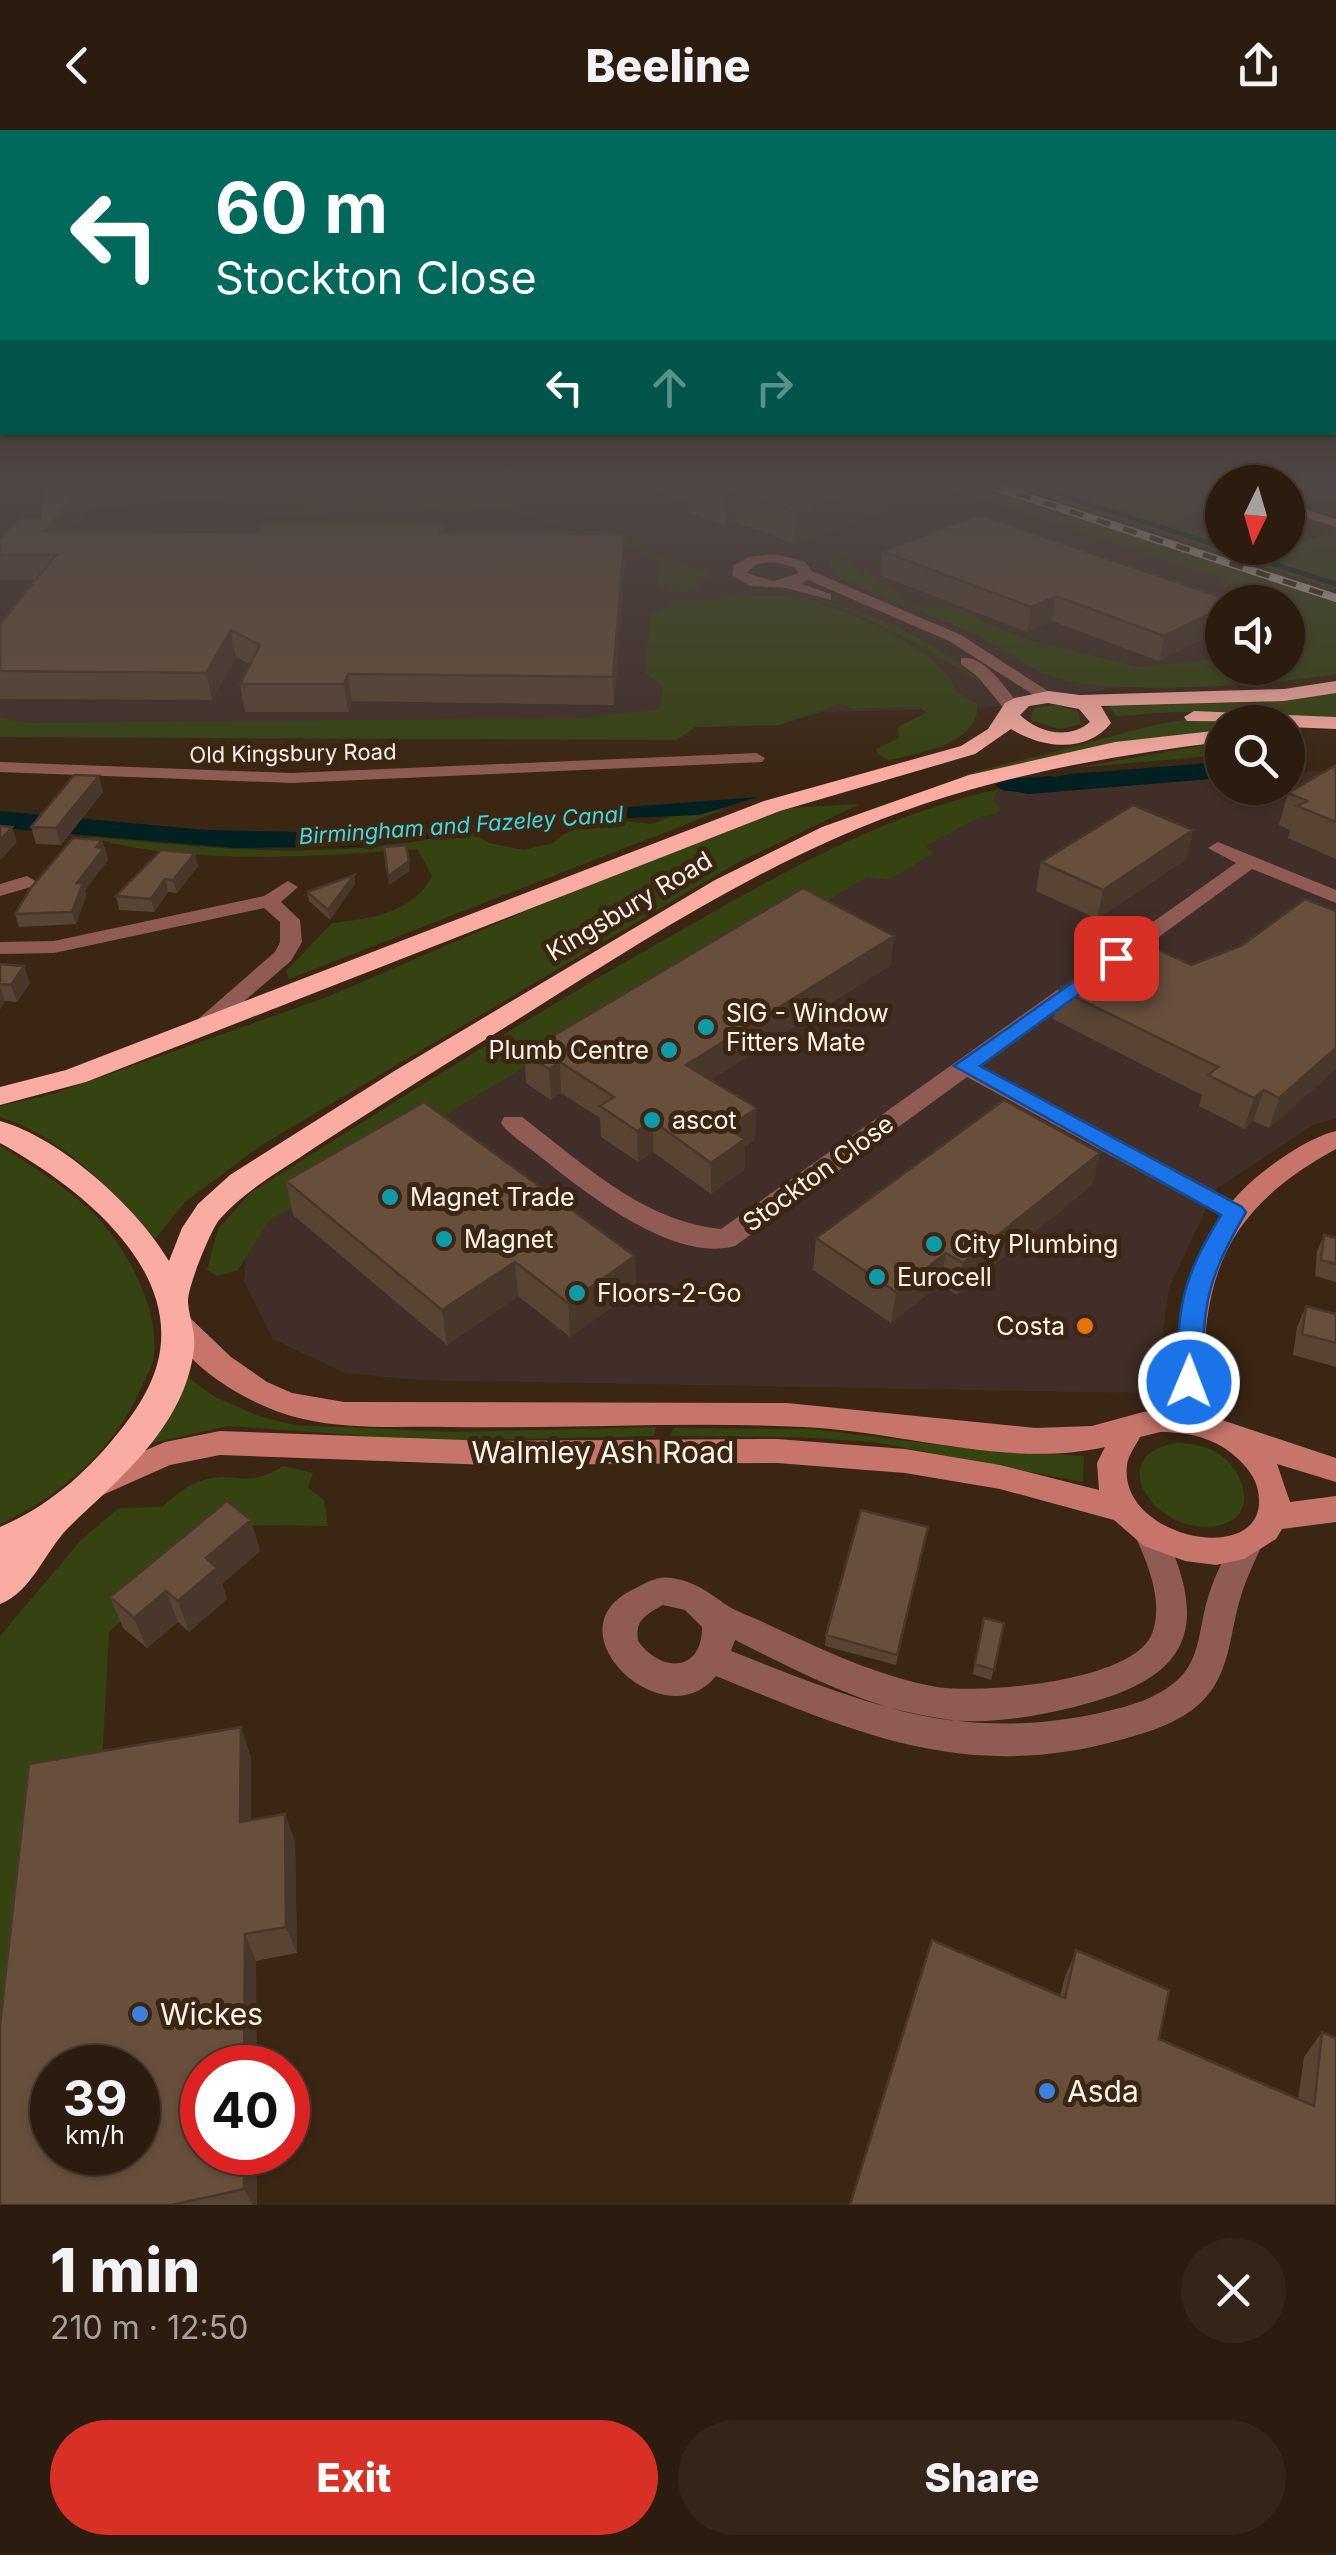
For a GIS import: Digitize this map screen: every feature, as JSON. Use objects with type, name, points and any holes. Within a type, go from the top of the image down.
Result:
[{"type":"highway","points":[[1058,738],[1032,733],[1011,712],[1030,698],[1075,701],[1247,696],[1336,688]]},
{"type":"highway","points":[[1075,701],[1095,710],[1101,723]]},
{"type":"highway","name":"Kingsbury Road","points":[[0,1096],[76,1076],[772,806],[968,750],[992,736],[1011,712]]},
{"type":"highway","points":[[830,832],[879,802],[1058,738],[1092,733],[1101,723],[1192,717],[1336,726]]},
{"type":"highway","points":[[1305,729],[1336,726]]},
{"type":"highway","name":"Kingsbury Road","points":[[52,1519],[116,1462],[149,1418],[176,1355],[174,1312],[198,1228],[241,1182],[652,926],[760,864],[915,800],[1024,768],[1115,748],[1205,738]]},
{"type":"highway","points":[[0,1131],[47,1158],[89,1189],[120,1220],[160,1277],[174,1312]]},
{"type":"highway","points":[[0,1544],[52,1519]]},
{"type":"highway","points":[[0,1588],[52,1519]]},
{"type":"street","points":[[751,582],[787,584],[934,642],[984,674],[1011,712]]},
{"type":"street","points":[[787,584],[791,582]]},
{"type":"street","points":[[825,582],[955,638],[1049,697]]},
{"type":"street","name":"Old Kingsbury Road","points":[[0,767],[292,778],[586,758],[756,758]]},
{"type":"street","points":[[1218,848],[1336,897]]},
{"type":"street","name":"Stockton Close","points":[[513,1123],[647,1221],[682,1234],[726,1240],[1251,861]]},
{"type":"street","points":[[1,893],[28,882]]},
{"type":"street","points":[[0,948],[54,947],[247,903],[269,902],[288,887]]},
{"type":"street","points":[[200,1026],[283,956],[291,942],[290,920],[269,902]]},
{"type":"street","points":[[965,1066],[1234,1212]]},
{"type":"street","points":[[1189,1421],[1189,1335],[1196,1286],[1204,1263],[1234,1212],[1290,1164],[1336,1138]]},
{"type":"street","name":"Walmley Ash Road","points":[[174,1312],[236,1379],[274,1398],[309,1409],[449,1416],[825,1416],[999,1438],[1090,1438],[1128,1430]]},
{"type":"street","points":[[1231,1436],[1253,1454],[1268,1474],[1275,1497],[1273,1517],[1264,1534],[1245,1547],[1232,1551],[1191,1549],[1150,1534],[1119,1508],[1110,1473],[1113,1454],[1128,1430],[1167,1420],[1189,1421],[1336,1470]]},
{"type":"street","name":"Walmley Ash Road","points":[[89,1488],[165,1454],[220,1442],[473,1453],[777,1451],[906,1461],[1000,1477],[1119,1508]]},
{"type":"street","points":[[1273,1517],[1336,1509]]},
{"type":"street","points":[[713,1614],[719,1637],[712,1659],[688,1676],[659,1679],[644,1674],[624,1655],[620,1628],[633,1604],[660,1591],[691,1595],[713,1614],[880,1688],[942,1704],[997,1706],[1058,1696],[1129,1674],[1159,1654],[1172,1625],[1170,1588],[1166,1565],[1150,1534]]},
{"type":"street","points":[[712,1659],[848,1715],[900,1731],[1000,1744],[1077,1736],[1136,1720],[1172,1704],[1195,1686],[1209,1664],[1226,1591],[1245,1547]]},
{"type":"shaded area","points":[[0,582],[1230,582],[1239,585],[1205,585],[1205,685],[1115,688],[986,708],[823,712],[779,725],[695,727],[677,740],[0,737]]},
{"type":"shaded area","points":[[1305,632],[1336,671],[1305,677]]},
{"type":"shaded area","points":[[1336,770],[1336,1118],[1313,1125],[1215,1190],[1169,1288],[1159,1386],[1146,1393],[417,1380],[345,1373],[273,1339],[244,1281],[248,1239],[267,1215],[869,848],[999,789],[1029,794],[1205,779],[1205,805],[1305,805],[1305,772]]},
{"type":"green space","points":[[659,582],[703,582],[675,593]]},
{"type":"green space","points":[[849,582],[882,582],[908,603],[970,612],[983,622],[1027,639],[1139,667],[1205,660],[1205,685],[1222,685],[1147,688],[1073,682],[1039,671],[980,637]]},
{"type":"green space","points":[[1225,582],[1277,582],[1286,585]]},
{"type":"green space","points":[[1311,582],[1336,582],[1336,590]]},
{"type":"green space","points":[[757,590],[784,592],[798,595],[770,591],[745,595],[792,597],[817,603],[864,620],[911,645],[947,675],[956,691],[977,704],[976,717],[969,728],[945,744],[888,760],[876,749],[899,738],[898,727],[926,713],[919,706],[852,709],[841,703],[779,725],[695,727],[677,740],[0,737],[0,718],[26,723],[583,718],[659,709],[663,687],[644,672],[651,614],[671,603],[707,601]]},
{"type":"green space","points":[[1305,591],[1336,601],[1336,674],[1305,678]]},
{"type":"green space","points":[[801,595],[877,618],[908,632],[982,683],[900,635]]},
{"type":"green space","points":[[1336,693],[1336,719],[1305,718],[1305,705],[1205,705],[1205,713],[1117,716],[1109,706],[1235,703]]},
{"type":"green space","points":[[1056,705],[1078,712],[1081,724],[1060,729],[1030,720],[1034,708]]},
{"type":"green space","points":[[1205,721],[1205,732],[1105,745],[951,779],[1138,729]]},
{"type":"green space","points":[[1205,745],[1205,756],[1074,768]]},
{"type":"green space","points":[[999,789],[993,800],[1000,809],[997,814],[980,817],[925,846],[934,853],[889,880],[867,877],[814,908],[719,950],[269,1221],[238,1270],[217,1276],[207,1270],[218,1229],[250,1193],[517,1026],[795,867],[914,814]]},
{"type":"green space","points":[[860,804],[737,863],[260,1146],[185,1202],[155,1239],[104,1185],[65,1152],[45,1137],[0,1117],[0,1106],[56,1093],[327,997],[605,877],[790,808]]},
{"type":"green space","points":[[725,809],[289,979],[286,971],[332,923],[389,912],[424,888],[432,876],[417,849],[250,857],[165,852],[85,836],[229,849],[326,850],[375,847],[469,830],[489,843],[524,850],[553,843],[588,825],[618,820],[652,824],[673,816]]},
{"type":"green space","points":[[0,1145],[76,1197],[109,1232],[130,1264],[146,1300],[154,1356],[132,1407],[102,1449],[66,1484],[0,1524]]},
{"type":"green space","points":[[187,1377],[215,1397],[259,1416],[294,1425],[454,1432],[656,1427],[654,1436],[436,1441],[229,1426],[151,1443],[177,1404]]},
{"type":"green space","points":[[673,1428],[812,1429],[979,1450],[1084,1456],[1083,1482],[874,1442],[671,1436]]},
{"type":"green space","points":[[1176,1443],[1209,1449],[1233,1468],[1244,1491],[1244,1503],[1231,1521],[1196,1526],[1176,1520],[1146,1494],[1140,1479],[1142,1464],[1153,1451]]},
{"type":"green space","points":[[283,1466],[313,1473],[308,1488],[324,1500],[328,1526],[222,1525],[109,1632],[102,1764],[37,2045],[30,2045],[30,2075],[0,2205],[0,1636],[81,1540],[119,1508],[162,1507],[198,1482],[271,1473]]},
{"type":"water","points":[[1205,763],[1205,779],[1029,794],[999,789],[1069,774]]},
{"type":"water","points":[[758,797],[699,815],[495,824],[442,837],[352,847],[234,848],[0,828],[0,811],[206,830],[304,832]]},
{"type":"building","points":[[34,582],[621,582],[613,677],[348,674],[344,684],[240,684],[260,645],[231,630],[206,673],[0,671],[0,624]]},
{"type":"building","points":[[964,582],[1176,582],[1205,592],[1205,616],[1164,636],[1056,596],[1031,607]]},
{"type":"building","points":[[1336,765],[1336,822],[1297,806],[1307,801],[1305,783]]},
{"type":"building","points":[[74,775],[99,776],[56,828],[31,827]]},
{"type":"building","points":[[1133,805],[1193,830],[1103,890],[1041,862]]},
{"type":"building","points":[[0,826],[12,827],[0,840]]},
{"type":"building","points":[[73,838],[102,840],[96,847],[104,848],[77,883],[83,883],[72,912],[15,914],[30,889]]},
{"type":"building","points":[[406,845],[409,861],[388,876],[384,847]]},
{"type":"building","points":[[161,850],[195,853],[173,880],[165,879],[151,899],[116,896]]},
{"type":"building","points":[[354,875],[328,910],[307,892]]},
{"type":"building","points":[[803,888],[894,936],[686,1065],[757,1108],[727,1128],[745,1139],[711,1163],[653,1121],[637,1131],[600,1106],[614,1097],[560,1062],[549,1069],[524,1053]]},
{"type":"building","points":[[1305,899],[1336,911],[1336,1048],[1279,1098],[1264,1090],[1254,1098],[1208,1075],[1218,1067],[1059,989],[1132,937],[1191,965],[1241,946]]},
{"type":"building","points":[[0,964],[24,966],[11,985],[0,984]]},
{"type":"building","points":[[1004,1100],[1100,1153],[963,1263],[946,1253],[896,1292],[816,1238]]},
{"type":"building","points":[[424,1102],[635,1256],[568,1303],[515,1262],[442,1310],[286,1181]]},
{"type":"building","points":[[1324,1235],[1336,1238],[1336,1264],[1321,1260]]},
{"type":"building","points":[[1306,1306],[1336,1314],[1336,1343],[1302,1334]]},
{"type":"building","points":[[227,1501],[251,1520],[206,1558],[217,1568],[178,1601],[166,1591],[134,1618],[110,1597]]},
{"type":"building","points":[[861,1510],[928,1527],[897,1655],[826,1635]]},
{"type":"building","points":[[984,1618],[1004,1623],[994,1670],[975,1664]]},
{"type":"building","name":"Wickes","points":[[241,1727],[240,1822],[285,1814],[286,1927],[245,1934],[244,2045],[180,2045],[180,2175],[244,2175],[244,2189],[172,2205],[0,2205],[0,2025],[29,1764]]},
{"type":"building","name":"Asda","points":[[932,1940],[1065,1998],[1076,1950],[1169,1990],[1159,2039],[1314,2106],[1322,2032],[1336,2038],[1336,2205],[850,2205]]},
{"type":"waterway","points":[[1329,582],[1336,584]]},
{"type":"waterway","name":"Birmingham and Fazeley Canal","points":[[1005,785],[1051,782]]},
{"type":"railway","points":[[1286,582],[1336,598]]},
{"type":"place","name":"SIG - Window Fitters Mate","points":[[706,1027]]},
{"type":"place","name":"Plumb Centre","points":[[669,1050]]},
{"type":"place","name":"ascot","points":[[652,1120]]},
{"type":"place","name":"Magnet Trade","points":[[390,1197]]},
{"type":"place","name":"Magnet","points":[[444,1239]]},
{"type":"place","name":"City Plumbing","points":[[934,1244]]},
{"type":"place","name":"Eurocell","points":[[877,1277]]},
{"type":"place","name":"Floors-2-Go","points":[[577,1293]]},
{"type":"place","name":"Costa","points":[[1085,1326]]},
{"type":"place","name":"Wickes","points":[[140,2014]]},
{"type":"place","name":"Asda","points":[[1047,2091]]},
{"type":"route","points":[[1116,958],[965,1066],[1234,1212],[1204,1263],[1196,1286],[1189,1335],[1189,1382]]}]
